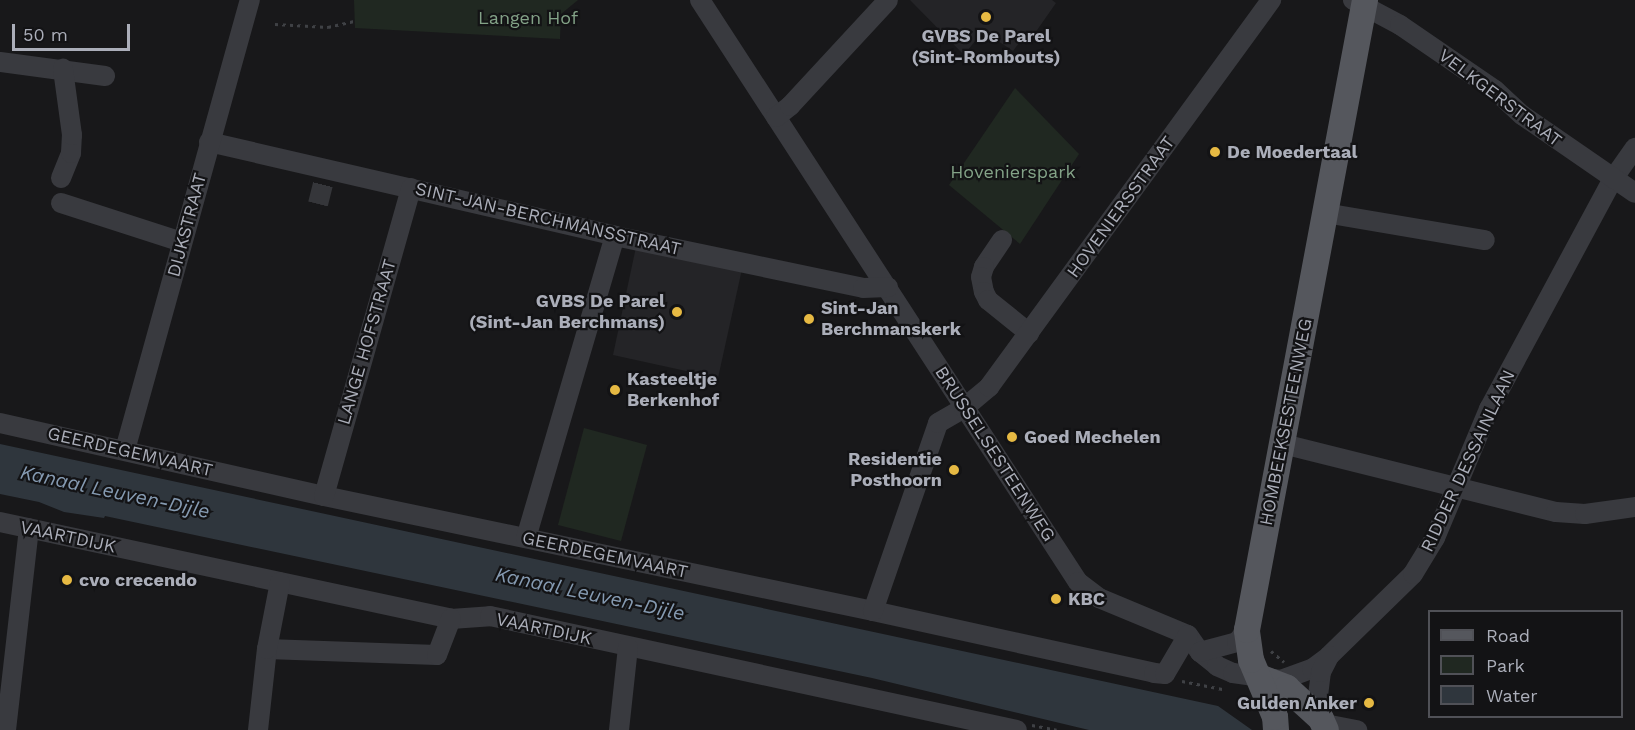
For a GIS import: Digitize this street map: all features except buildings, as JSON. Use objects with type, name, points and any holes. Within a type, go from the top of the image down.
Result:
[{"type":"main road","name":"HOMBEEKSESTEENWEG","points":[[1276,730],[1275,717],[1251,660],[1247,630],[1325,213],[1360,2]]},
{"type":"main road","points":[[1259,677],[1287,688],[1324,724]]},
{"type":"street","name":"DIJKSTRAAT","points":[[126,450],[209,142],[250,0]]},
{"type":"street","name":"BRUSSELSESTEENWEG","points":[[700,0],[1078,582],[1100,598],[1188,635]]},
{"type":"street","points":[[776,117],[790,106],[888,0]]},
{"type":"street","name":"HOVENIERSSTRAAT","points":[[873,611],[938,423],[964,408],[989,387],[1271,0]]},
{"type":"street","name":"VELKGERSTRAAT","points":[[1360,2],[1400,25],[1495,90],[1522,115],[1612,180],[1635,193]]},
{"type":"street","points":[[0,62],[105,76]]},
{"type":"street","points":[[61,178],[71,153],[72,135],[63,69]]},
{"type":"street","name":"SINT-JAN-BERCHMANSSTRAAT","points":[[209,142],[325,174],[411,188],[615,236],[863,288],[888,287]]},
{"type":"street","name":"RIDDER DESSAINLAAN","points":[[1259,677],[1281,680],[1298,675],[1329,656],[1413,574],[1435,538],[1489,409],[1612,180],[1635,148]]},
{"type":"street","name":"LANGE HOFSTRAAT","points":[[324,496],[411,188]]},
{"type":"street","points":[[61,203],[182,242]]},
{"type":"street","points":[[1325,213],[1485,240]]},
{"type":"street","points":[[526,538],[615,236]]},
{"type":"street","points":[[1002,240],[984,267],[981,277],[984,292],[988,300],[1029,333]]},
{"type":"street","name":"GEERDEGEMVAART","points":[[0,423],[324,496],[873,611],[1154,674],[1165,674]]},
{"type":"street","points":[[1283,444],[1556,512],[1585,514],[1635,507]]},
{"type":"street","name":"VAARTDIJK","points":[[0,522],[451,619],[490,616],[1017,730]]},
{"type":"street","points":[[6,730],[29,528]]},
{"type":"street","points":[[258,730],[267,649],[280,582]]},
{"type":"street","points":[[267,649],[437,655],[451,619]]},
{"type":"street","points":[[1200,652],[1237,642],[1247,630]]},
{"type":"street","points":[[1165,674],[1188,635],[1200,652],[1217,666],[1233,673],[1259,677]]},
{"type":"street","points":[[619,730],[628,647]]},
{"type":"street","points":[[1329,656],[1321,672],[1317,704],[1324,724],[1357,730]]},
{"type":"path","points":[[275,24],[328,27],[355,21]]},
{"type":"path","points":[[1247,630],[1298,675]]},
{"type":"path","points":[[1165,674],[1177,680],[1228,690]]},
{"type":"shaded area","name":"GVBS De Parel (Sint-Rombouts)","points":[[910,0],[1052,0],[1056,3],[1028,43],[1022,39],[1013,51],[983,31],[964,55]]},
{"type":"shaded area","name":"GVBS De Parel (Sint-Jan Berchmans)","points":[[636,247],[742,269],[718,378],[613,355]]},
{"type":"green space","name":"Langen Hof","points":[[354,0],[578,0],[561,14],[560,39],[355,28]]},
{"type":"green space","name":"Hovenierspark","points":[[1015,88],[1079,154],[1020,244],[949,185]]},
{"type":"green space","points":[[584,428],[647,445],[621,541],[558,525]]},
{"type":"water","name":"Kanaal Leuven-Dijle","points":[[0,444],[1218,706],[1252,730],[1089,730],[872,678],[105,516],[104,518],[64,512],[39,502],[0,494]]},
{"type":"tunnel","points":[[318,204],[324,180]]},
{"type":"place","name":"GVBS De Parel (Sint-Rombouts)","points":[[986,17]]},
{"type":"place","name":"De Moedertaal","points":[[1215,152]]},
{"type":"place","name":"GVBS De Parel (Sint-Jan Berchmans)","points":[[677,312]]},
{"type":"place","name":"Sint-Jan Berchmanskerk","points":[[809,319]]},
{"type":"place","name":"Kasteeltje Berkenhof","points":[[615,390]]},
{"type":"place","name":"Goed Mechelen","points":[[1012,437]]},
{"type":"place","name":"Residentie Posthoorn","points":[[954,470]]},
{"type":"place","name":"cvo crecendo","points":[[67,580]]},
{"type":"place","name":"KBC","points":[[1056,599]]},
{"type":"place","name":"Gulden Anker","points":[[1369,703]]}]
